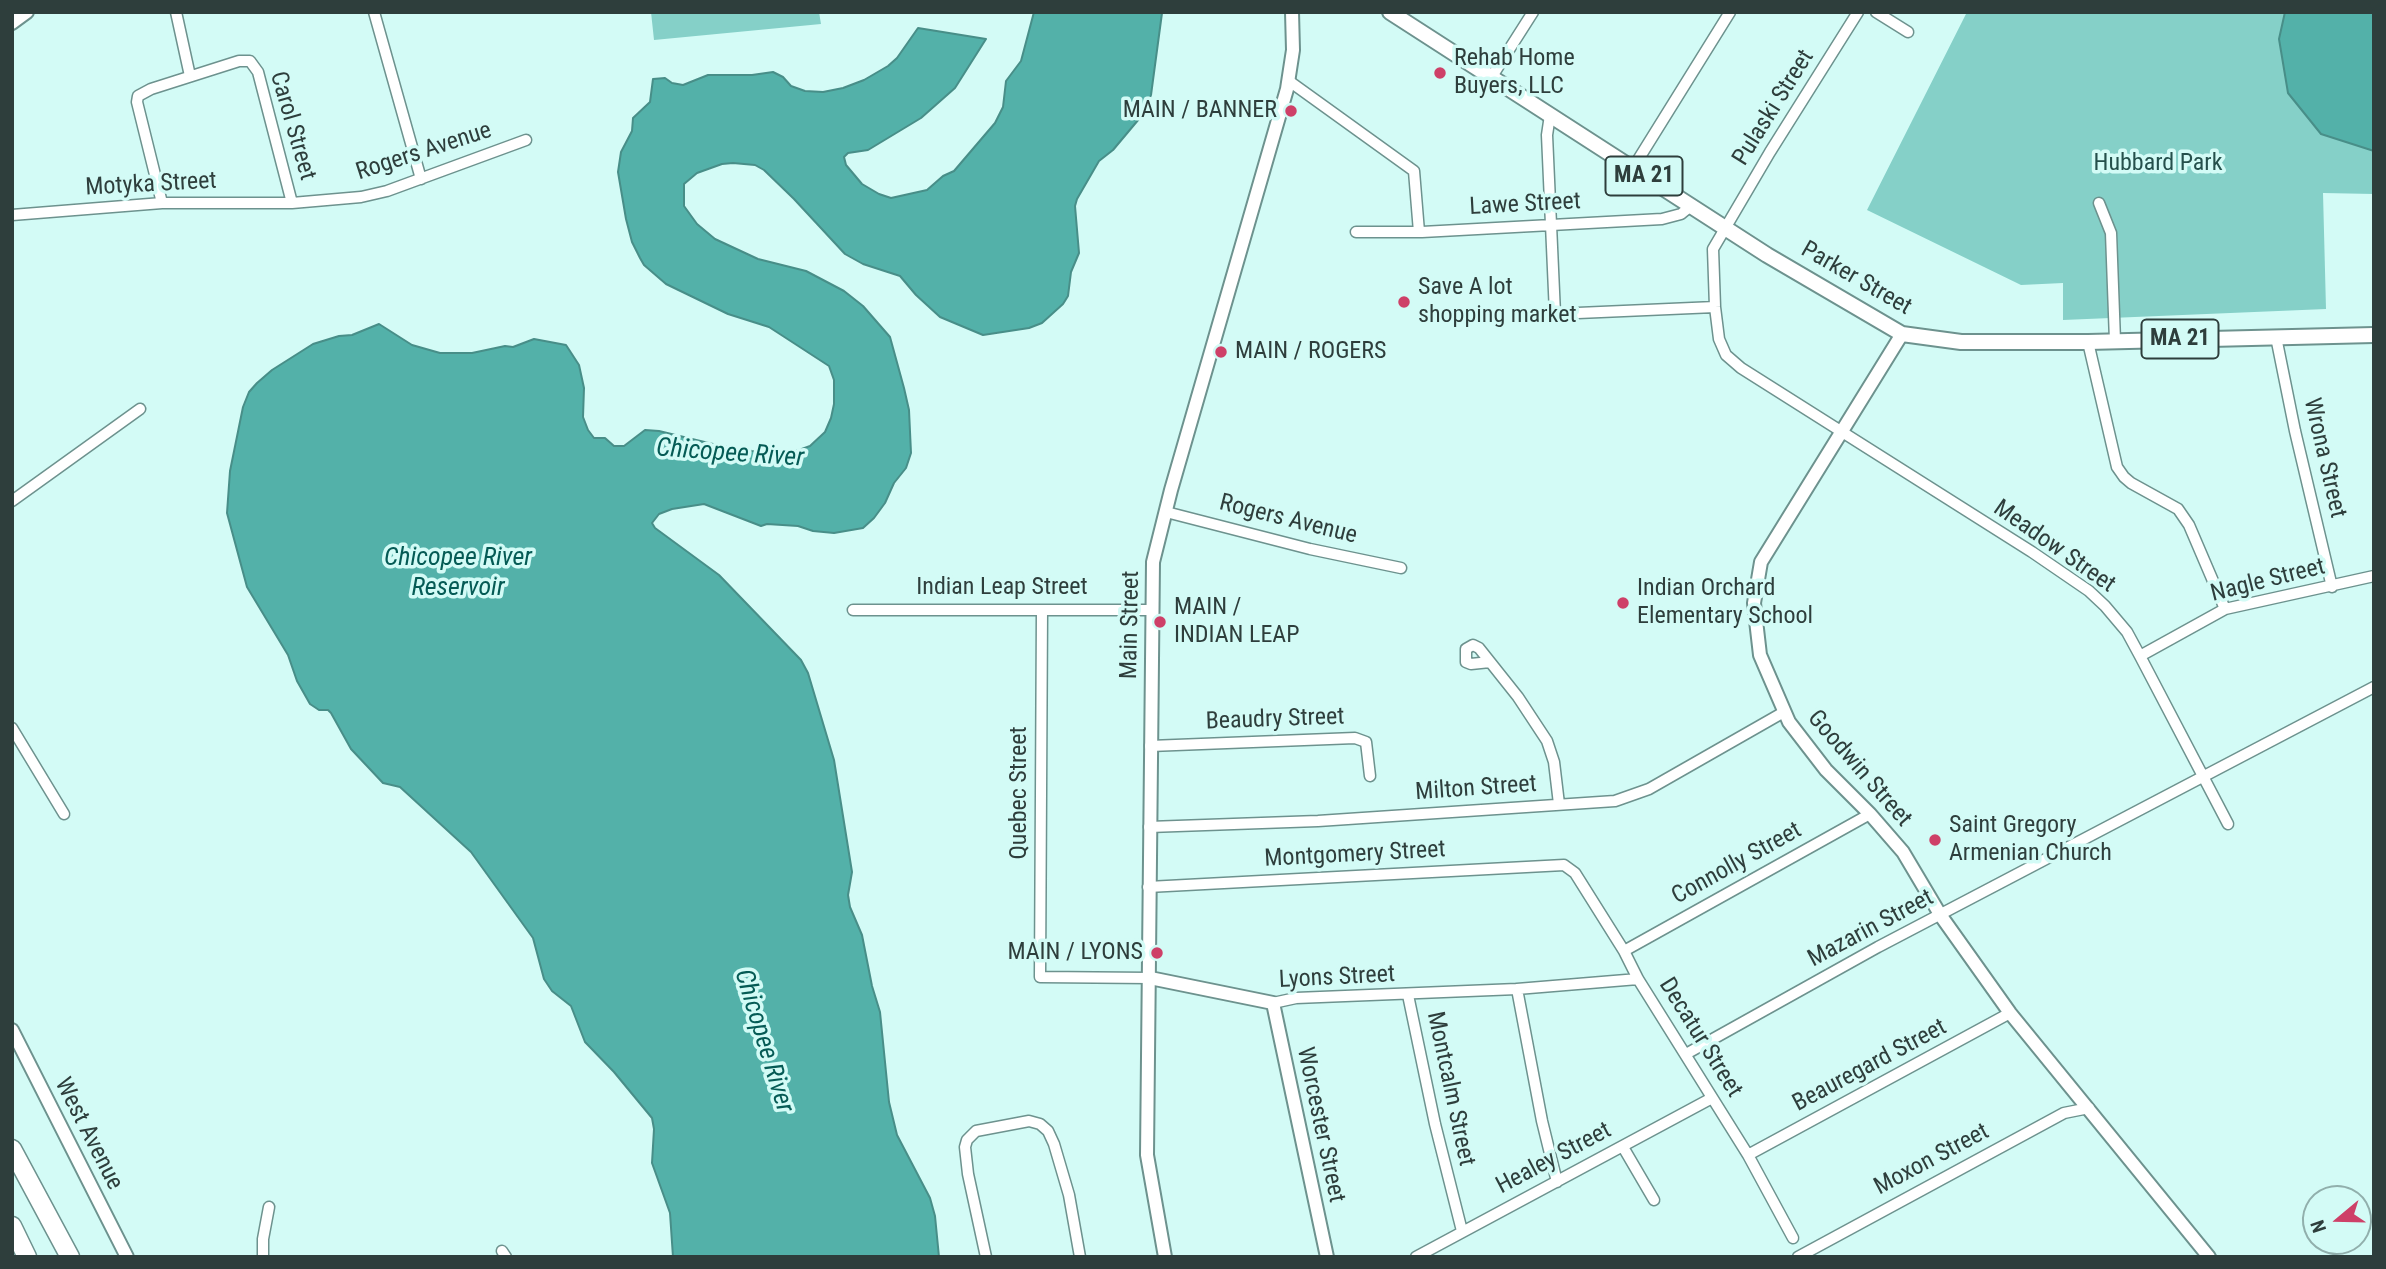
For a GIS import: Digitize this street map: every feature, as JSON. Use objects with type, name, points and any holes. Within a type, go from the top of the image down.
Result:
[{"type":"highway","points":[[12,1149],[70,1257]]},
{"type":"highway","points":[[12,1226],[27,1257]]},
{"type":"main road","points":[[12,23],[27,12]]},
{"type":"main road","name":"Main Street","points":[[1165,1257],[1147,1155],[1153,562],[1289,81],[1293,50],[1292,12]]},
{"type":"main road","name":"Parker Street","points":[[1390,12],[1768,255],[1902,334],[1961,342],[2088,342],[2374,335]]},
{"type":"main road","name":"Goodwin Street","points":[[1902,334],[1761,562],[1754,603],[1760,655],[1784,712],[1826,770],[1903,852],[1941,916],[2010,1013],[2209,1257]]},
{"type":"main road","name":"Lyons Street","points":[[1150,978],[1273,1003]]},
{"type":"main road","name":"Worcester Street","points":[[1273,1003],[1327,1257]]},
{"type":"main road","name":"West Avenue","points":[[12,1030],[127,1257]]},
{"type":"street","points":[[162,203],[137,102],[138,96],[151,89],[190,76],[176,12]]},
{"type":"street","points":[[374,12],[421,179]]},
{"type":"street","points":[[1491,78],[1533,12]]},
{"type":"street","points":[[1633,168],[1730,12]]},
{"type":"street","name":"Pulaski Street","points":[[1715,307],[1713,249],[1858,12]]},
{"type":"street","points":[[1876,12],[1908,32]]},
{"type":"street","name":"Carol Street","points":[[190,76],[239,61],[250,61],[258,72],[292,203]]},
{"type":"street","points":[[1289,81],[1414,171],[1419,232]]},
{"type":"street","points":[[1550,116],[1547,135],[1555,314],[1715,307]]},
{"type":"street","name":"Rogers Avenue","points":[[292,203],[361,197],[421,179],[526,140]]},
{"type":"street","name":"Motyka Street","points":[[12,215],[162,203],[292,203]]},
{"type":"street","points":[[2099,204],[2111,233],[2115,341]]},
{"type":"street","name":"Lawe Street","points":[[1356,232],[1419,232],[1662,219],[1681,214],[1692,205]]},
{"type":"street","name":"Meadow Street","points":[[1715,307],[1719,339],[1731,361],[2032,552],[2089,591],[2105,606],[2127,632],[2228,824]]},
{"type":"street","name":"Wrona Street","points":[[2276,337],[2332,587]]},
{"type":"street","points":[[2088,342],[2117,467],[2131,483],[2178,509],[2189,525],[2225,609]]},
{"type":"street","points":[[12,501],[140,409]]},
{"type":"street","name":"Rogers Avenue","points":[[1166,512],[1310,549],[1401,568]]},
{"type":"street","name":"Nagle Street","points":[[2140,656],[2225,609],[2374,576]]},
{"type":"street","name":"Indian Leap Street","points":[[853,610],[1152,610]]},
{"type":"street","name":"Quebec Street","points":[[1040,977],[1042,610]]},
{"type":"street","points":[[1490,662],[1513,690],[1547,741],[1555,762],[1559,804]]},
{"type":"street","name":"Mazarin Street","points":[[1686,1054],[1878,947],[2374,687]]},
{"type":"street","name":"Milton Street","points":[[1149,827],[1318,821],[1608,802],[1641,792],[1784,712]]},
{"type":"street","points":[[12,728],[64,814]]},
{"type":"street","name":"Beaudry Street","points":[[1150,746],[1355,738],[1366,742],[1370,776]]},
{"type":"street","name":"Connolly Street","points":[[1624,951],[1870,814]]},
{"type":"street","name":"Decatur Street","points":[[1564,865],[1575,873],[1624,951],[1638,979],[1748,1155],[1793,1238]]},
{"type":"street","name":"Montgomery Street","points":[[1148,887],[1564,865]]},
{"type":"street","name":"Lyons Street","points":[[1040,977],[1150,978]]},
{"type":"street","name":"Lyons Street","points":[[1273,1003],[1296,998],[1517,989],[1638,979]]},
{"type":"street","points":[[1517,989],[1542,1121],[1557,1182]]},
{"type":"street","name":"Montcalm Street","points":[[1408,995],[1435,1124],[1462,1231]]},
{"type":"street","name":"Beauregard Street","points":[[1748,1155],[2010,1013]]},
{"type":"street","name":"Healey Street","points":[[1416,1257],[1712,1098]]},
{"type":"street","name":"Moxon Street","points":[[1798,1257],[2064,1114],[2088,1108]]},
{"type":"street","points":[[986,1257],[968,1174],[965,1147],[967,1140],[976,1131],[1029,1121],[1048,1132],[1060,1161],[1080,1257]]},
{"type":"street","points":[[1623,1147],[1654,1200]]},
{"type":"street","points":[[263,1257],[263,1239],[269,1207]]},
{"type":"green space","points":[[651,12],[819,12],[821,24],[654,40]]},
{"type":"green space","name":"Hubbard Park","points":[[1967,12],[2297,12],[2374,137],[2374,194],[2323,193],[2326,309],[2063,320],[2063,283],[2021,285],[1867,210]]},
{"type":"water","name":"Chicopee River Reservoir","points":[[1034,12],[1162,13],[1151,95],[1144,113],[1113,150],[1099,161],[1077,199],[1075,206],[1079,253],[1071,272],[1068,296],[1042,323],[1029,328],[983,335],[940,317],[900,276],[863,264],[845,254],[794,199],[764,170],[755,165],[722,164],[697,173],[684,184],[684,206],[697,224],[715,239],[758,259],[806,271],[844,291],[863,306],[890,337],[904,388],[909,410],[911,453],[906,468],[894,483],[885,503],[863,528],[834,533],[798,526],[761,526],[704,504],[672,509],[659,514],[652,523],[655,528],[719,575],[801,660],[808,673],[834,760],[852,872],[848,895],[862,935],[880,1012],[889,1102],[897,1135],[930,1198],[935,1216],[939,1257],[673,1257],[670,1213],[652,1163],[652,1118],[585,1042],[571,1006],[552,991],[544,979],[533,938],[471,852],[400,787],[383,783],[351,749],[331,713],[310,704],[297,681],[288,655],[247,587],[227,513],[230,471],[243,407],[249,392],[257,383],[313,344],[352,335],[379,324],[412,345],[440,353],[472,353],[505,346],[513,347],[534,339],[566,345],[579,365],[584,388],[583,417],[588,430],[594,438],[605,438],[614,446],[624,446],[645,430],[752,451],[784,452],[810,446],[825,432],[831,418],[834,380],[829,366],[769,327],[728,314],[666,284],[644,265],[632,242],[618,172],[621,152],[632,131],[633,118],[650,102],[653,79],[665,78],[672,83],[683,85],[708,75],[773,72],[783,77],[791,86],[805,91],[823,92],[864,80],[888,66],[897,58],[918,28],[986,39],[955,88],[921,118],[868,150],[848,153],[844,157],[846,165],[862,184],[891,198],[927,190],[943,176],[954,171],[995,123],[1003,107],[1006,81],[1021,61]]},
{"type":"water","points":[[2285,12],[2374,12],[2374,151],[2321,134],[2288,93],[2279,39]]},
{"type":"place","name":"Rehab Home Buyers, LLC","points":[[1440,73]]},
{"type":"place","name":"MAIN / BANNER","points":[[1291,111]]},
{"type":"place","name":"Save A lot shopping market","points":[[1404,302]]},
{"type":"place","name":"MAIN / ROGERS","points":[[1221,352]]},
{"type":"place","name":"Indian Orchard Elementary School","points":[[1623,603]]},
{"type":"place","name":"MAIN / INDIAN LEAP","points":[[1160,622]]},
{"type":"place","name":"Saint Gregory Armenian Church","points":[[1935,840]]},
{"type":"place","name":"MAIN / LYONS","points":[[1157,953]]},
{"type":"water label","name":"Chicopee River","points":[[730,454]]},
{"type":"water label","name":"Chicopee River","points":[[763,1041]]}]
